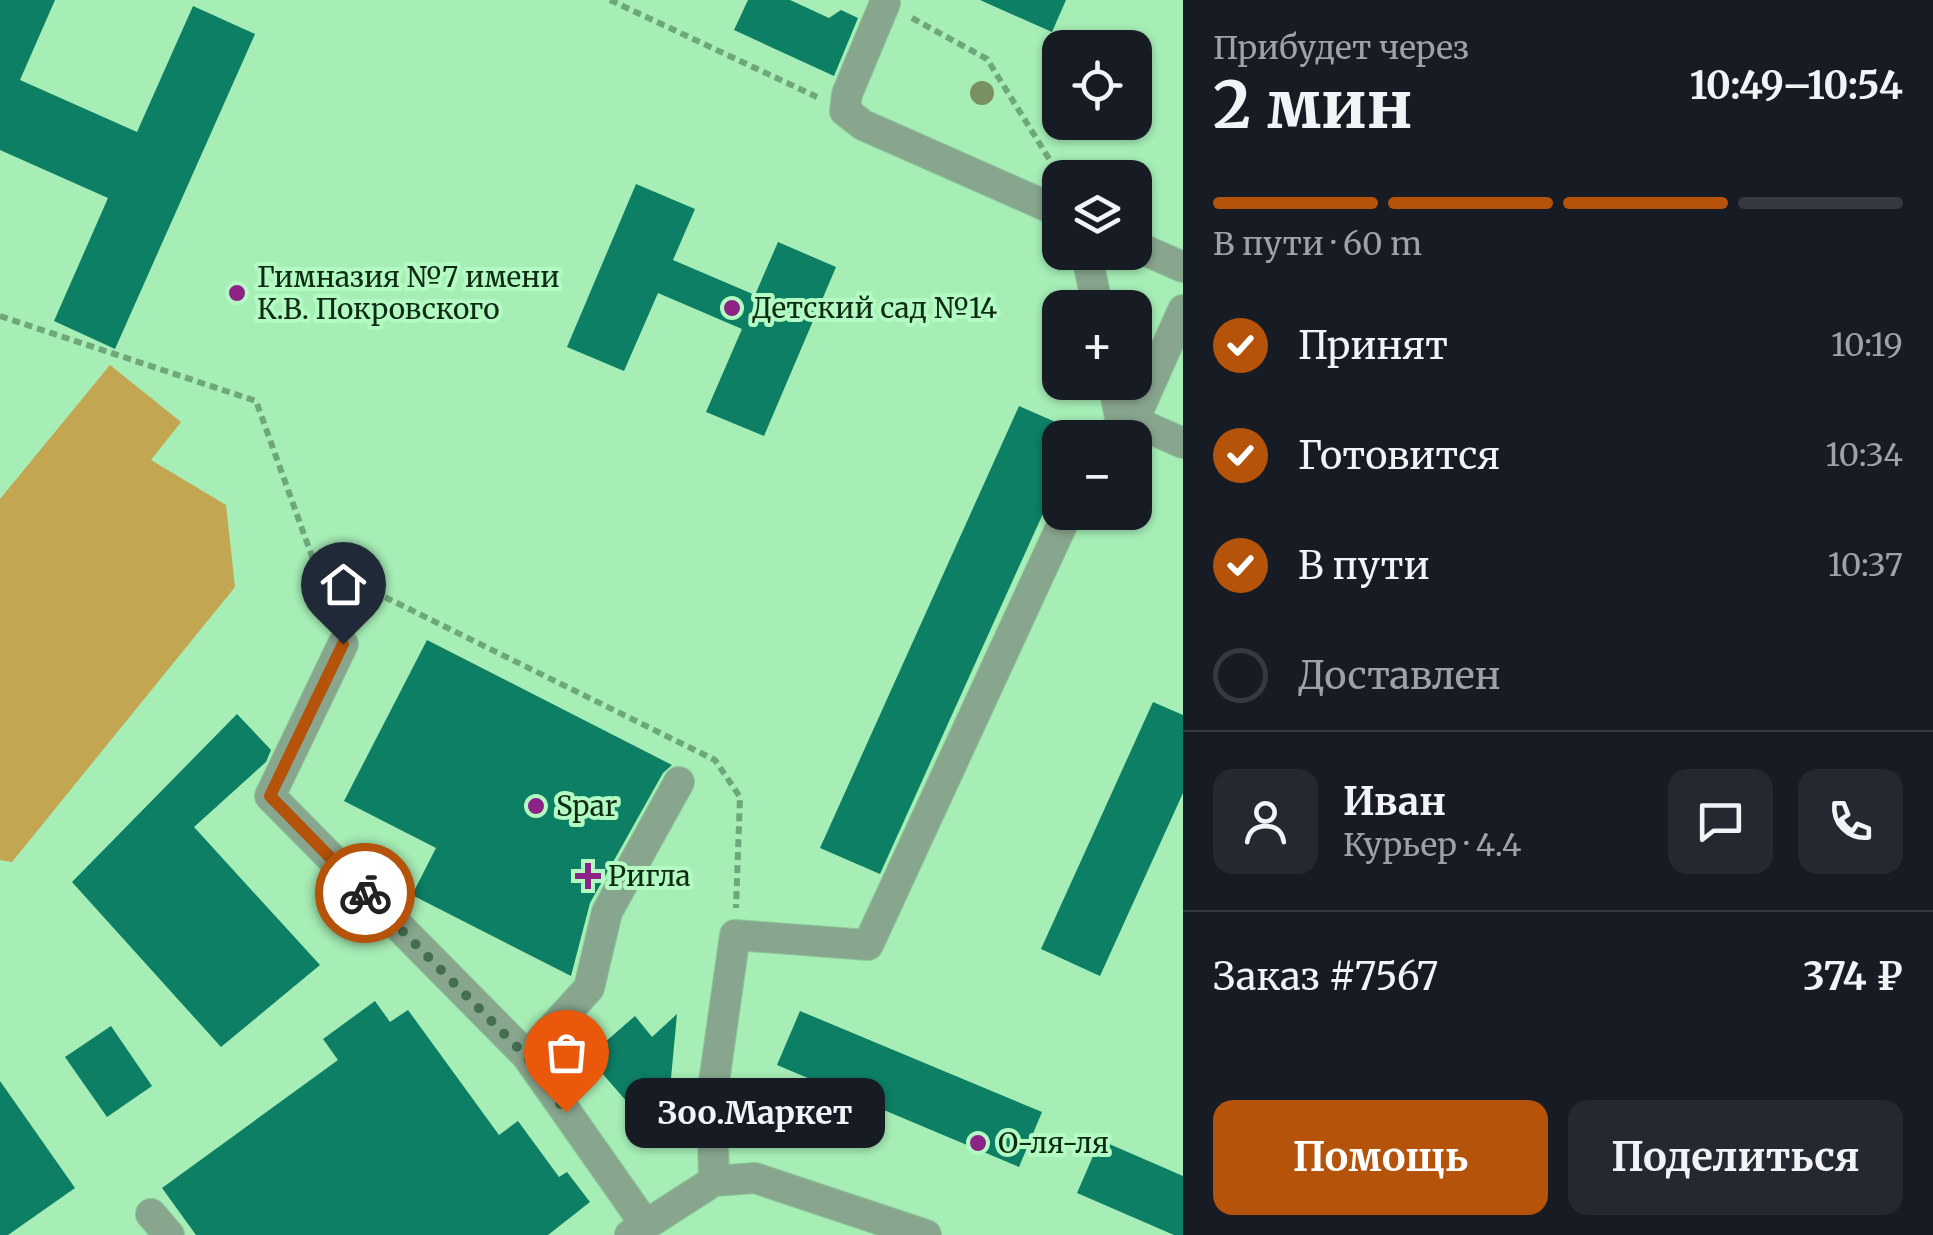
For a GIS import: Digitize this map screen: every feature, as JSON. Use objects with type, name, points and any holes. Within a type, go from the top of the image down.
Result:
[{"type":"street","points":[[884,1],[847,94],[845,110],[863,124],[1042,204]]},
{"type":"street","points":[[1152,253],[1183,267]]},
{"type":"street","points":[[1133,420],[1183,310]]},
{"type":"street","points":[[1152,437],[1183,443]]},
{"type":"street","points":[[714,1181],[712,1096],[735,934],[868,944],[1060,530]]},
{"type":"street","points":[[343,644],[270,796],[526,1056],[638,1230],[714,1181],[756,1178],[926,1235]]},
{"type":"street","points":[[526,1056],[588,988],[607,912],[680,782]]},
{"type":"path","points":[[610,0],[845,110]]},
{"type":"path","points":[[884,1],[987,58],[1050,160]]},
{"type":"path","points":[[0,316],[256,401],[314,562],[715,760],[740,798],[735,934]]},
{"type":"shaded area","points":[[110,365],[181,422],[151,460],[226,505],[235,587],[12,862],[0,860],[0,499]]},
{"type":"building","points":[[0,0],[55,0],[20,80],[137,132],[193,6],[255,34],[115,349],[54,321],[108,198],[0,150]]},
{"type":"building","points":[[748,0],[790,0],[829,18],[841,10],[858,18],[834,76],[734,30]]},
{"type":"building","points":[[980,0],[1066,0],[1053,30]]},
{"type":"building","points":[[636,184],[695,209],[673,260],[755,295],[778,242],[836,267],[764,436],[706,412],[742,329],[658,293],[624,371],[567,347]]},
{"type":"building","points":[[1019,406],[1051,420],[1042,420],[1042,516],[880,874],[820,848]]},
{"type":"building","points":[[427,640],[672,765],[663,773],[590,903],[571,976],[412,895],[436,848],[344,801]]},
{"type":"building","points":[[1153,702],[1183,715],[1183,793],[1100,976],[1041,949]]},
{"type":"building","points":[[237,714],[271,750],[266,762],[194,827],[320,965],[221,1047],[72,882]]},
{"type":"building","points":[[375,1001],[390,1022],[408,1010],[499,1135],[518,1121],[559,1177],[567,1172],[590,1202],[548,1235],[196,1235],[162,1188],[338,1060],[323,1039]]},
{"type":"building","points":[[800,1011],[1042,1112],[1019,1167],[777,1065]]},
{"type":"building","points":[[677,1014],[668,1110],[648,1126],[588,1057],[635,1016],[652,1037]]},
{"type":"building","points":[[111,1026],[152,1086],[107,1117],[65,1057]]},
{"type":"building","points":[[0,1081],[75,1188],[8,1235],[0,1235]]},
{"type":"building","points":[[1100,1140],[1183,1176],[1183,1235],[1174,1235],[1077,1193]]},
{"type":"way so far","points":[[365,893],[526,1056],[566,1112]]},
{"type":"place","name":"Гимназия №7 имени К.В. Покровского","points":[[237,293]]},
{"type":"place","name":"Детский сад №14","points":[[732,308]]},
{"type":"place","name":"Spar","points":[[536,806]]},
{"type":"place","name":"Ригла","points":[[588,876]]},
{"type":"place","name":"Зоо.Маркет","points":[[566,1112]]},
{"type":"place","name":"О-ля-ля","points":[[978,1143]]},
{"type":"route","points":[[343,644],[270,796],[365,893]]}]
